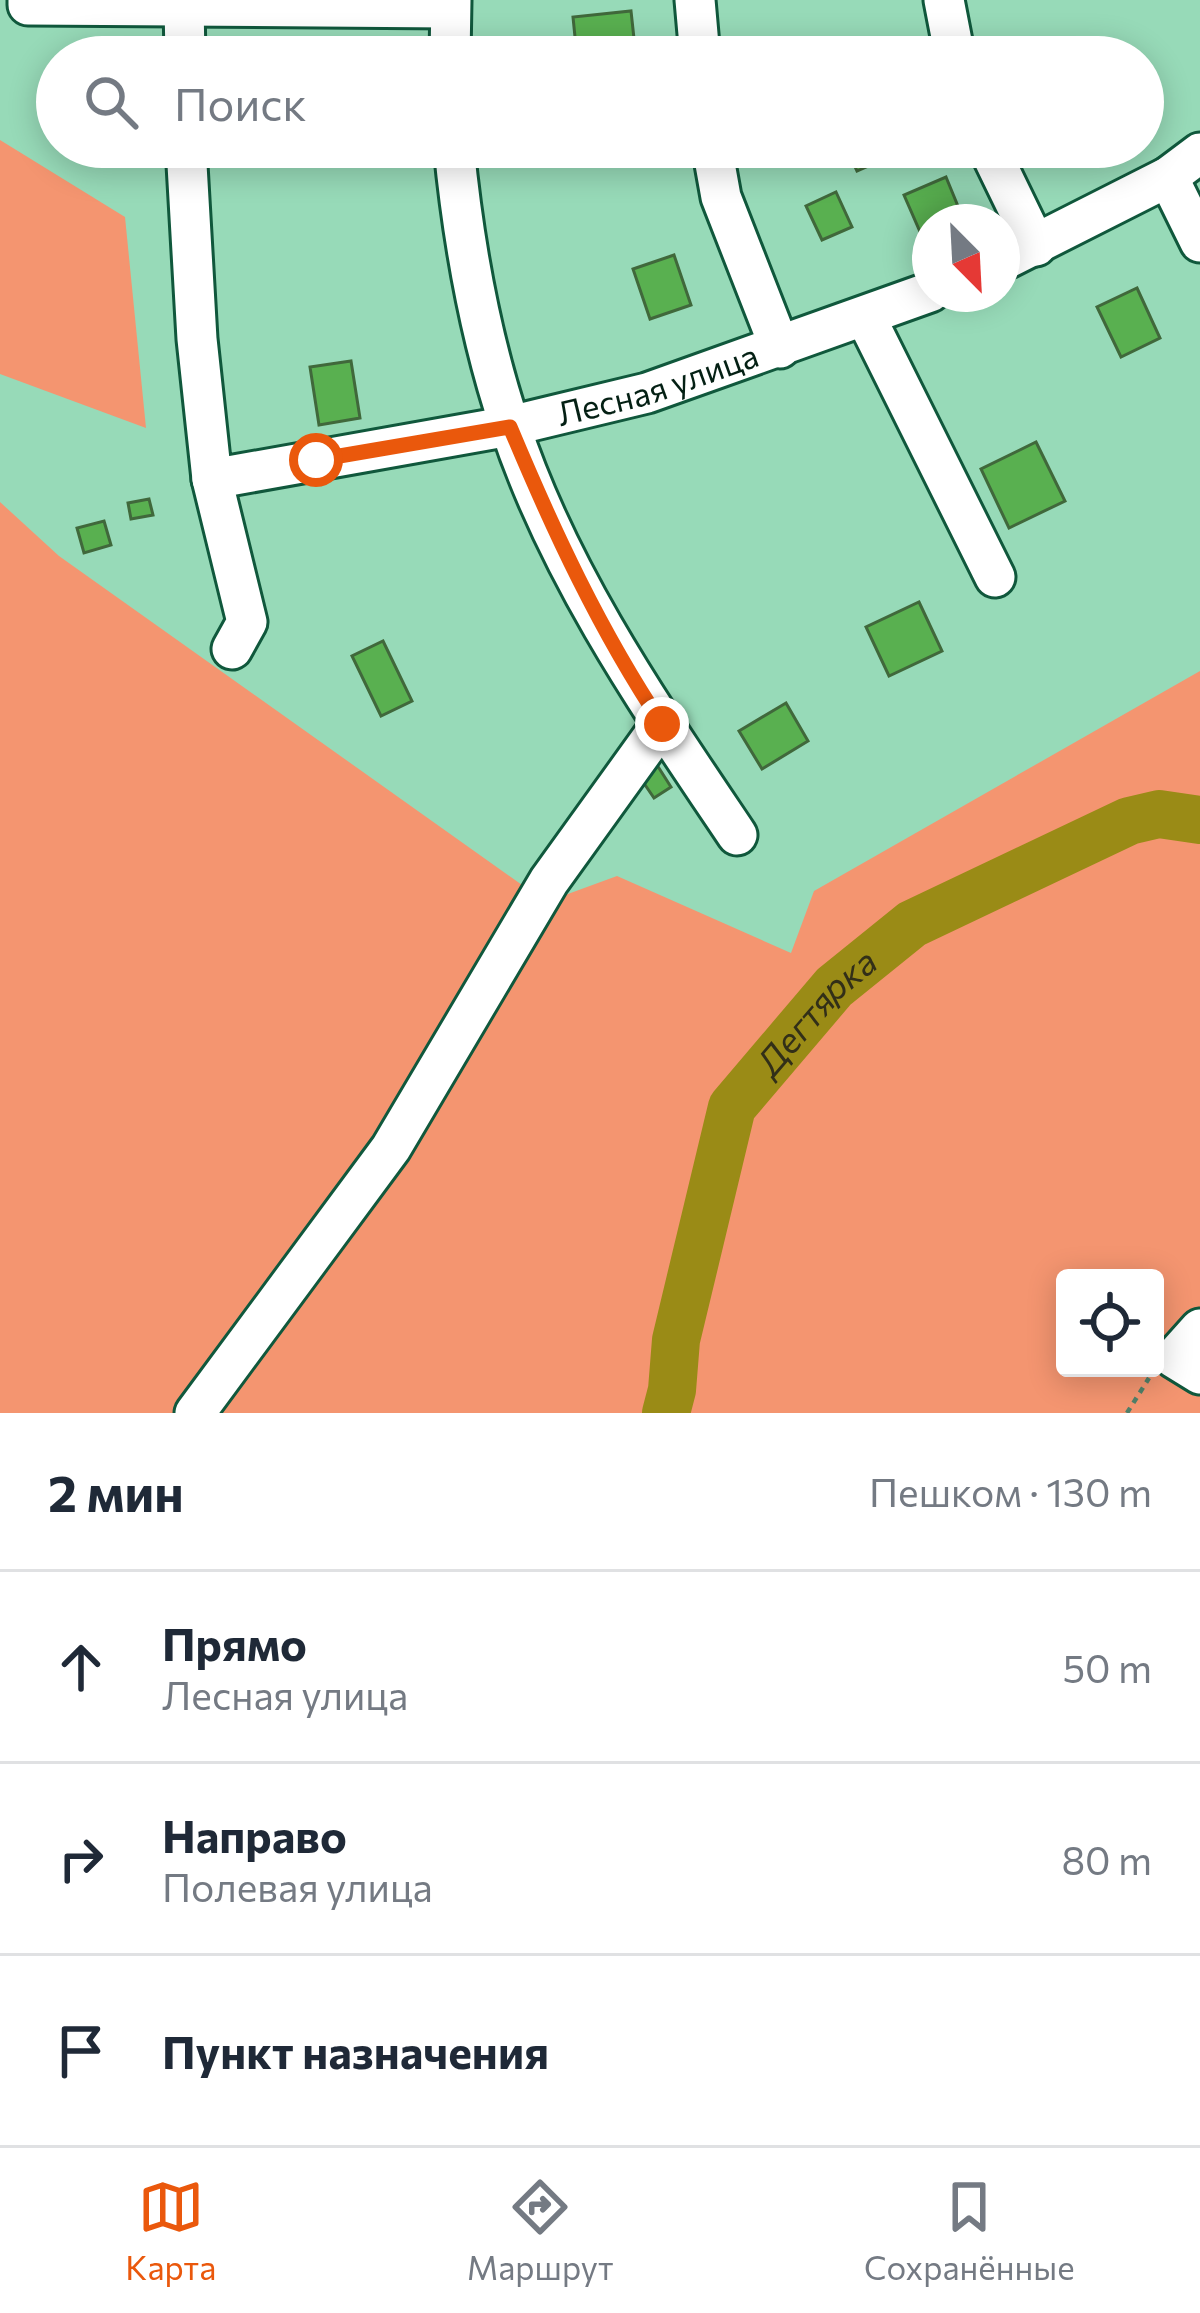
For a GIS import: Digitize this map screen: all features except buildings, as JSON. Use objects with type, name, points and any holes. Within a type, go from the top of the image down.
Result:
[{"type":"street","points":[[28,0],[28,5],[451,4],[451,36]]},
{"type":"street","points":[[695,0],[698,36]]},
{"type":"street","points":[[944,0],[951,36]]},
{"type":"street","points":[[184,4],[185,36]]},
{"type":"street","points":[[1020,253],[1168,177],[1200,153]]},
{"type":"street","points":[[187,168],[196,339],[212,479],[247,622],[232,650]]},
{"type":"street","points":[[456,168],[476,290],[510,427],[554,534],[633,681],[737,835]]},
{"type":"street","points":[[716,168],[722,197],[780,348]]},
{"type":"street","points":[[994,168],[1005,204]]},
{"type":"street","points":[[1168,177],[1200,242]]},
{"type":"street","name":"Лесная улица","points":[[212,479],[510,427],[647,393],[912,299]]},
{"type":"street","points":[[866,318],[995,577]]},
{"type":"street","points":[[195,1413],[392,1148],[549,880],[662,724]]},
{"type":"street","points":[[1200,1329],[1174,1358],[1200,1374]]},
{"type":"shaded area","points":[[0,140],[36,162],[36,168],[45,168],[125,217],[146,428],[0,374]]},
{"type":"shaded area","points":[[0,502],[59,556],[546,902],[617,876],[791,953],[814,891],[1200,671],[1200,1413],[0,1413]]},
{"type":"waterway","name":"Дегтярка","points":[[666,1413],[676,1340],[732,1107],[834,987],[912,924],[1129,821],[1159,814],[1200,820]]},
{"type":"route","points":[[316,460],[510,427],[554,534],[633,681],[662,724]]}]
